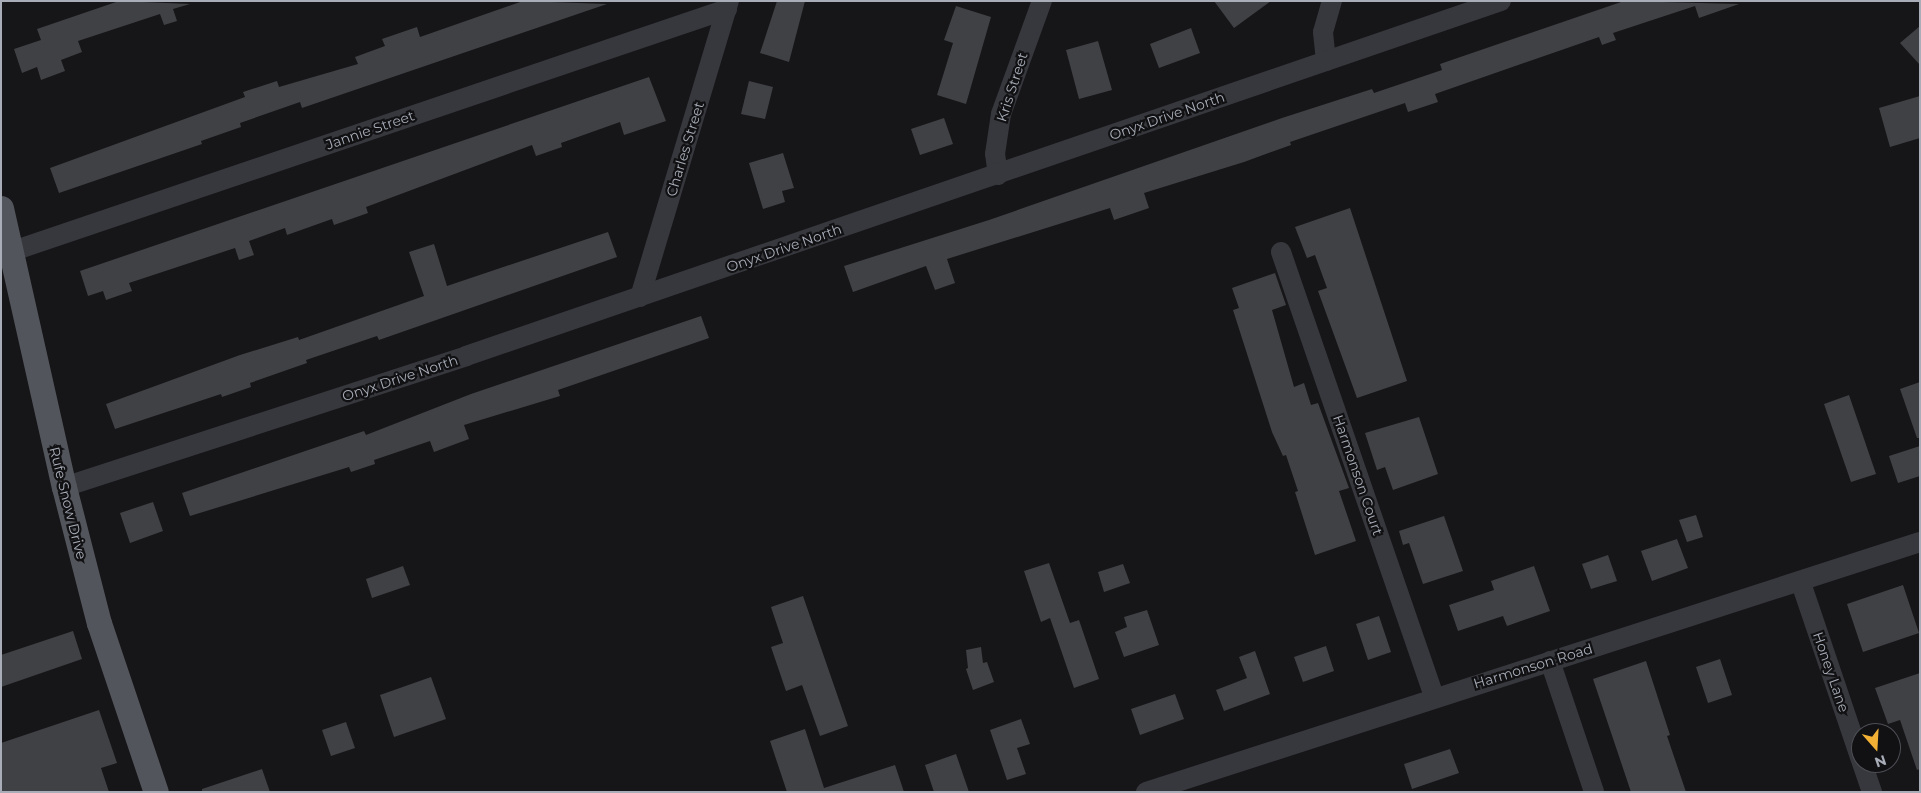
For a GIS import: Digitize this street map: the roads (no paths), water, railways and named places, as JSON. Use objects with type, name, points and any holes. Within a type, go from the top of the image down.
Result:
[{"type":"main road","name":"Rufe Snow Drive","points":[[1,208],[13,251],[64,488],[99,623],[156,792]]},
{"type":"street","name":"Kris Street","points":[[998,175],[995,154],[1001,114],[1042,1]]},
{"type":"street","points":[[1326,61],[1323,32],[1332,1]]},
{"type":"street","name":"Onyx Drive North","points":[[64,488],[640,297],[1501,1]]},
{"type":"street","name":"Jannie Street","points":[[13,251],[728,5]]},
{"type":"street","name":"Charles Street","points":[[640,297],[728,5]]},
{"type":"street","name":"Harmonson Court","points":[[1281,252],[1434,697]]},
{"type":"street","name":"Harmonson Road","points":[[1146,792],[1434,697],[1801,583],[1920,542]]},
{"type":"street","name":"Honey Lane","points":[[1801,583],[1851,732]]},
{"type":"street","points":[[1550,661],[1594,792]]},
{"type":"street","name":"Honey Lane","points":[[1865,773],[1872,792]]}]
